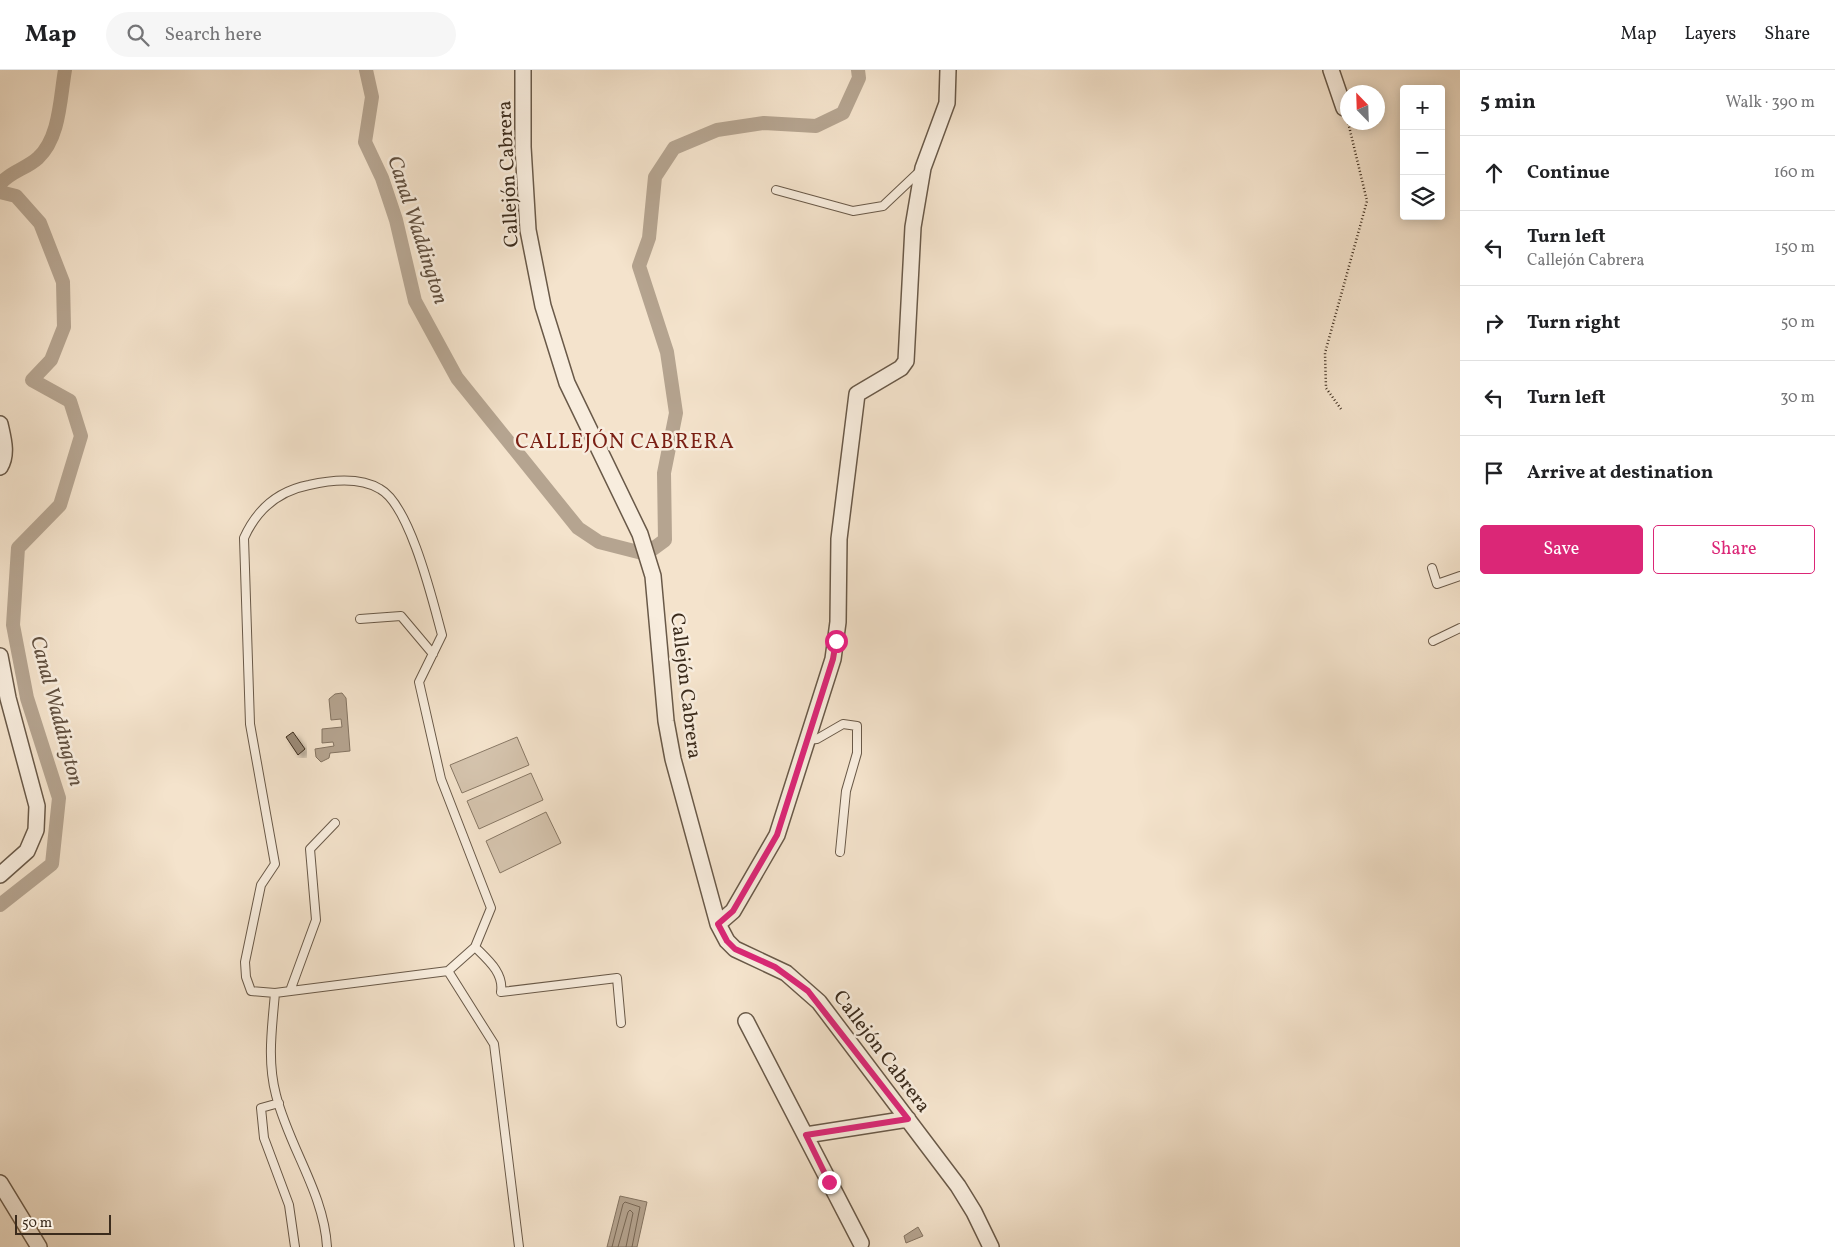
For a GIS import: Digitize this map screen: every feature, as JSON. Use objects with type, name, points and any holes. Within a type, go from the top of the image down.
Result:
[{"type":"street","name":"Callejón Cabrera","points":[[523,70],[523,147],[528,230],[543,306],[567,383],[642,542],[652,576],[666,721],[673,758],[718,924],[727,941],[735,949],[775,967],[808,991],[908,1119],[966,1198],[991,1247]]},
{"type":"street","points":[[718,924],[733,911],[777,835],[833,659],[838,622],[839,539],[857,394],[901,368],[906,361],[914,227],[923,168],[947,103],[948,70]]},
{"type":"street","points":[[1331,70],[1340,97]]},
{"type":"street","points":[[0,424],[4,441],[4,460],[0,467]]},
{"type":"street","points":[[0,656],[8,698],[37,806],[36,830],[27,851],[0,875]]},
{"type":"street","points":[[746,1021],[861,1243]]},
{"type":"street","points":[[806,1135],[908,1119]]},
{"type":"street","points":[[0,1183],[39,1247]]},
{"type":"lane","points":[[776,190],[853,211],[883,206],[923,168]]},
{"type":"lane","points":[[337,480],[366,483],[382,489],[393,502],[419,550],[442,635],[419,682],[441,779],[491,908],[475,947],[448,971],[275,993],[251,991],[246,978],[245,962],[261,885],[275,864],[250,724],[244,538],[252,520],[270,502],[291,488],[337,480]]},
{"type":"lane","points":[[1432,568],[1437,584],[1460,576]]},
{"type":"lane","points":[[360,619],[401,616],[433,654]]},
{"type":"lane","points":[[1433,641],[1460,628]]},
{"type":"lane","points":[[807,740],[817,739],[843,724],[856,726],[857,753],[846,791],[840,852]]},
{"type":"lane","points":[[290,991],[316,920],[310,849],[335,823]]},
{"type":"lane","points":[[475,947],[495,968],[502,983],[501,992],[617,978],[621,1023]]},
{"type":"lane","points":[[448,971],[494,1044],[519,1247]]},
{"type":"lane","points":[[275,993],[270,1036],[271,1063],[279,1103],[316,1197],[324,1224],[326,1247]]},
{"type":"lane","points":[[279,1103],[261,1108],[264,1130],[289,1205],[295,1247]]},
{"type":"path","points":[[1341,409],[1326,388],[1325,353],[1367,201],[1350,130]]},
{"type":"shaded area","points":[[517,737],[529,765],[462,793],[450,765]]},
{"type":"shaded area","points":[[531,773],[543,800],[479,829],[467,801]]},
{"type":"shaded area","points":[[546,812],[561,843],[500,873],[486,841]]},
{"type":"water","points":[[342,693],[346,698],[350,751],[330,753],[329,758],[321,762],[316,757],[315,749],[334,746],[333,742],[322,743],[322,729],[342,727],[341,719],[331,720],[329,699],[335,694]]},
{"type":"water","points":[[620,1196],[647,1202],[637,1247],[607,1247]]},
{"type":"water","points":[[918,1227],[923,1236],[906,1243],[904,1236]]},
{"type":"building","points":[[293,732],[305,749],[298,755],[286,737]]},
{"type":"waterway","name":"Canal Waddington","points":[[0,184],[9,176],[38,158],[51,140],[58,117],[65,70]]},
{"type":"waterway","name":"Canal Waddington","points":[[366,70],[372,97],[365,142],[382,178],[396,220],[415,301],[457,378],[578,528],[599,542],[646,554],[665,540],[664,473],[676,413],[667,352],[639,266],[649,238],[655,177],[674,148],[717,130],[764,123],[816,126],[843,113],[859,78],[858,70]]},
{"type":"waterway","name":"Canal Waddington","points":[[0,192],[16,196],[40,223],[63,282],[64,327],[51,360],[32,380],[70,401],[81,436],[60,505],[18,548],[13,625],[27,698],[59,798],[52,864],[0,905]]},
{"type":"district","name":"CALLEJÓN CABRERA","points":[[625,442]]},
{"type":"route","points":[[829,1182],[806,1135],[908,1119],[819,1002],[786,973],[735,949],[727,941],[718,924],[733,911],[777,835],[833,659],[836,641]]}]
